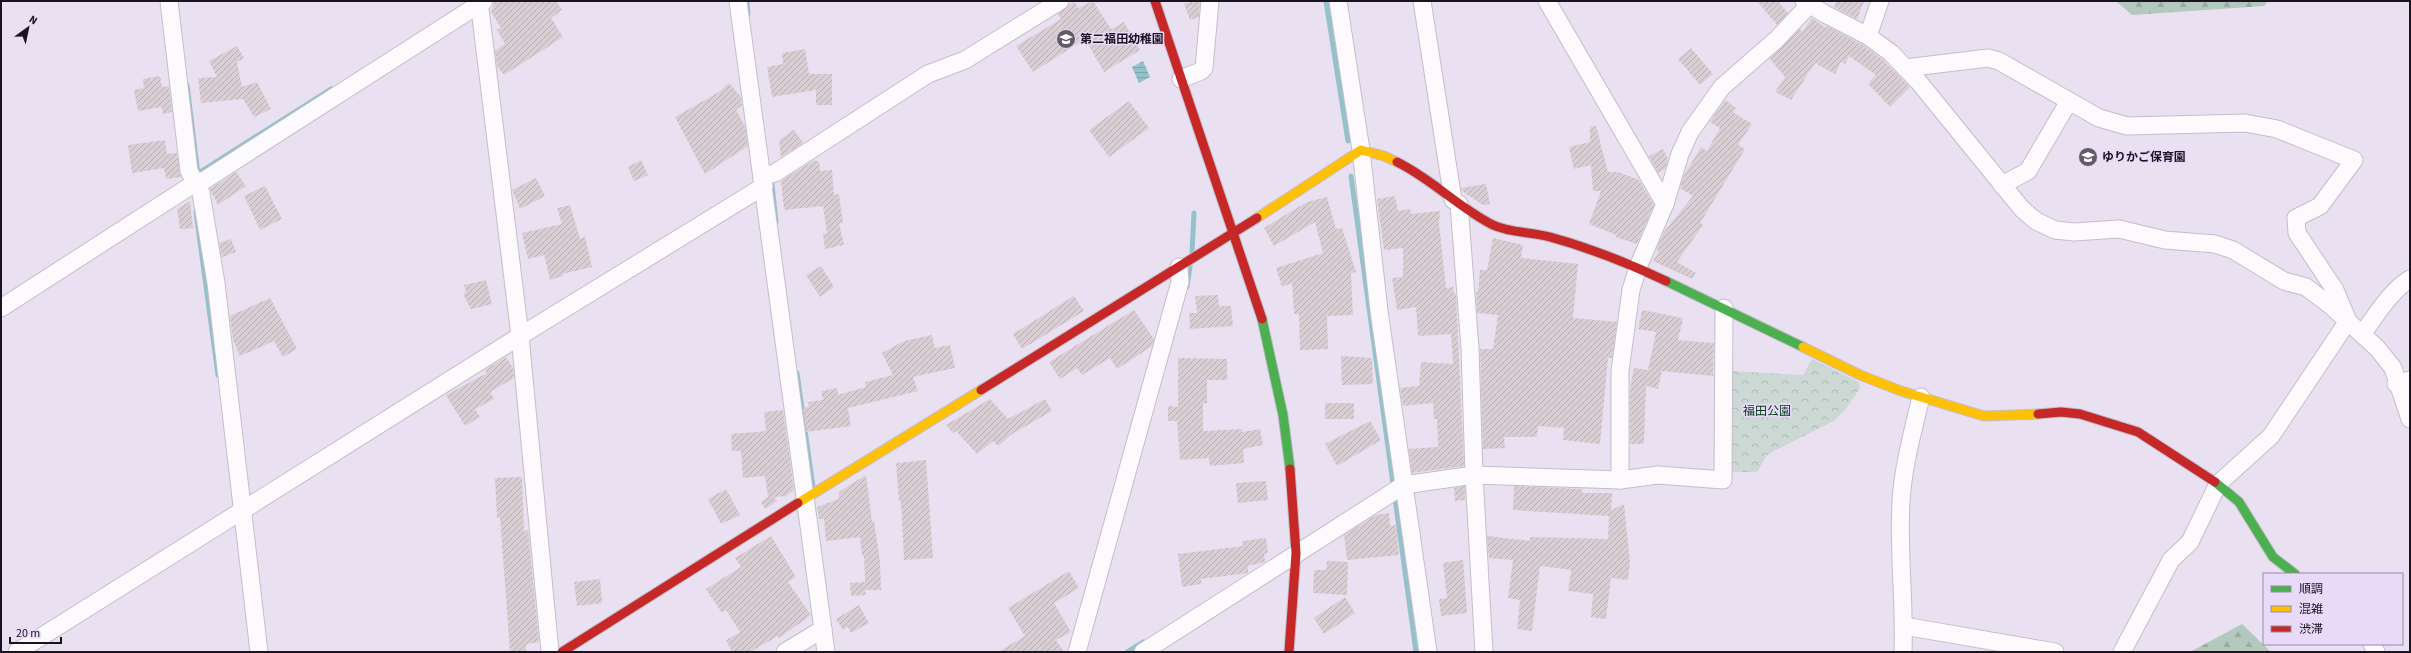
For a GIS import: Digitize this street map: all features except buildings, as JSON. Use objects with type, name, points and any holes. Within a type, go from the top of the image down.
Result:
[{"type":"street","points":[[169,1],[194,181],[201,193],[216,283],[238,514],[259,652]]},
{"type":"street","points":[[738,1],[767,178],[810,495],[826,652]]},
{"type":"street","points":[[17,652],[520,336],[928,74],[966,60],[1060,1]]},
{"type":"street","points":[[1154,1],[1234,232],[1262,319],[1283,416],[1292,487],[1296,553],[1289,652]]},
{"type":"street","points":[[1181,78],[1204,68],[1210,1]]},
{"type":"street","points":[[1338,1],[1361,150],[1397,489],[1428,652]]},
{"type":"street","points":[[1422,1],[1456,202],[1470,348],[1474,475],[1484,652]]},
{"type":"street","points":[[1547,1],[1665,204]]},
{"type":"street","points":[[1868,36],[1880,1]]},
{"type":"street","points":[[1,308],[194,181],[481,2],[520,336],[550,652]]},
{"type":"street","points":[[1620,480],[1620,371],[1631,290],[1638,267],[1665,204],[1680,154],[1690,132],[1722,87],[1776,40],[1806,3],[1868,36],[1905,68],[1918,81],[2022,209],[2036,221],[2055,230],[2074,232],[2119,229],[2165,240],[2215,244],[2233,250],[2284,280],[2306,287],[2362,334],[2377,348],[2393,368],[2403,382],[2410,419]]},
{"type":"street","points":[[1905,68],[1988,58],[1999,61],[2099,118],[2126,126],[2245,123],[2277,129],[2354,160],[2320,206],[2296,218],[2297,233],[2335,290],[2348,321]]},
{"type":"street","points":[[2002,184],[2028,171],[2069,101]]},
{"type":"street","points":[[562,652],[810,495],[1199,255],[1361,150],[1384,156],[1411,169],[1456,202],[1495,226],[1549,237],[1638,267],[1860,375],[1921,397],[1984,416],[2002,418],[2061,412],[2101,420],[2138,432],[2218,484],[2238,502],[2273,557],[2294,573]]},
{"type":"street","points":[[1077,652],[1180,282],[1182,265]]},
{"type":"street","points":[[2362,334],[2386,302],[2403,283],[2410,279]]},
{"type":"street","points":[[1143,652],[1397,489],[1474,475],[1620,480],[1658,475],[1723,480],[1724,308]]},
{"type":"street","points":[[2122,652],[2171,560],[2190,542],[2218,484],[2271,436],[2348,321]]},
{"type":"street","points":[[1903,652],[1904,626],[1901,502],[1905,468],[1921,397]]},
{"type":"street","points":[[1904,626],[2055,652]]},
{"type":"street","points":[[785,652],[823,629]]},
{"type":"green space","points":[[2116,1],[2268,1],[2264,6],[2132,15]]},
{"type":"green space","name":"福田公園","points":[[1812,359],[1859,382],[1860,388],[1845,410],[1834,421],[1766,456],[1757,472],[1728,472],[1730,371],[1803,375]]},
{"type":"green space","points":[[2242,624],[2271,652],[2190,652]]},
{"type":"water","points":[[1143,61],[1150,77],[1139,83],[1132,67]]},
{"type":"waterway","points":[[747,1],[748,14]]},
{"type":"waterway","points":[[1326,1],[1348,141]]},
{"type":"waterway","points":[[187,85],[198,175]]},
{"type":"waterway","points":[[197,174],[331,89]]},
{"type":"waterway","points":[[771,176],[776,222]]},
{"type":"waterway","points":[[1351,176],[1416,652]]},
{"type":"waterway","points":[[196,212],[218,375]]},
{"type":"waterway","points":[[1192,252],[1194,213]]},
{"type":"waterway","points":[[1187,287],[1190,267]]},
{"type":"waterway","points":[[797,373],[813,487]]},
{"type":"waterway","points":[[1127,652],[1143,642]]},
{"type":"traffic: fast","points":[[1666,281],[1803,347]]},
{"type":"traffic: fast","points":[[1262,319],[1283,415],[1290,469]]},
{"type":"traffic: fast","points":[[2215,482],[2239,502],[2273,557],[2294,573]]},
{"type":"traffic: slow","points":[[1257,218],[1361,150],[1384,156],[1397,162]]},
{"type":"traffic: slow","points":[[1803,347],[1860,375],[1901,391],[1984,416],[2038,414]]},
{"type":"traffic: slow","points":[[798,503],[981,390]]},
{"type":"traffic: jam","points":[[1155,1],[1262,319]]},
{"type":"traffic: jam","points":[[1397,162],[1410,169],[1493,225],[1507,230],[1550,237],[1580,246],[1623,262],[1666,281]]},
{"type":"traffic: jam","points":[[981,390],[1257,218]]},
{"type":"traffic: jam","points":[[2038,414],[2061,412],[2080,414],[2138,432],[2215,482]]},
{"type":"traffic: jam","points":[[1289,652],[1296,553],[1290,469]]},
{"type":"traffic: jam","points":[[562,652],[798,503]]},
{"type":"place","name":"第二福田幼稚園","points":[[1066,39]]},
{"type":"place","name":"ゆりかご保育園","points":[[2088,157]]}]
